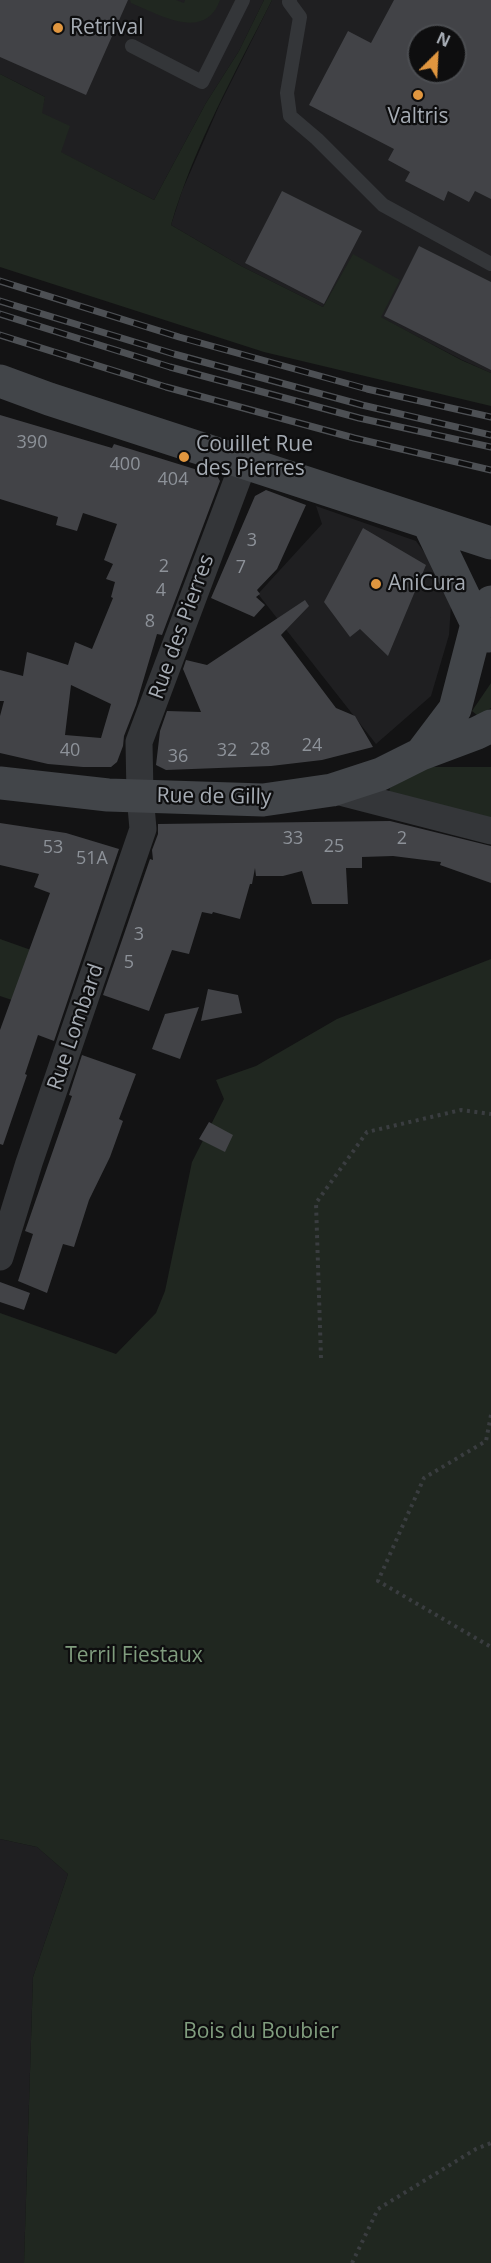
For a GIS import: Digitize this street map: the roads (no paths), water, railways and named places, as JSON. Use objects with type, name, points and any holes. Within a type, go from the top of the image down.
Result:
[{"type":"main road","points":[[0,381],[491,543]]},
{"type":"main road","points":[[429,524],[486,622],[457,725]]},
{"type":"main road","points":[[457,725],[491,664]]},
{"type":"main road","points":[[457,725],[491,750]]},
{"type":"main road","name":"Rue de Gilly","points":[[0,783],[108,795],[263,800],[332,790],[381,774],[421,754],[457,725],[491,726]]},
{"type":"street","name":"Rue des Pierres","points":[[140,795],[139,742],[244,462]]},
{"type":"street","points":[[332,790],[491,831]]},
{"type":"street","name":"Rue Lombard","points":[[0,1257],[29,1163],[143,829],[140,795]]},
{"type":"lane","points":[[132,46],[202,82],[243,0]]},
{"type":"lane","points":[[290,0],[289,2],[300,17],[287,93],[290,116],[317,139],[383,205],[491,264]]},
{"type":"railway","points":[[0,281],[179,337],[367,389],[491,417]]},
{"type":"railway","points":[[0,301],[174,354],[362,405],[491,435]]},
{"type":"railway","points":[[0,314],[170,367],[359,418],[491,447]]},
{"type":"railway","points":[[0,335],[166,387],[354,438],[491,470]]},
{"type":"place","name":"Retrival","points":[[58,28]]},
{"type":"place","name":"Valtris","points":[[418,95]]},
{"type":"place","name":"Couillet Rue des Pierres","points":[[184,457]]},
{"type":"place","name":"AniCura","points":[[376,584]]},
{"type":"park label","name":"Terril Fiestaux","points":[[134,1656]]},
{"type":"park label","name":"Bois du Boubier","points":[[261,2032]]}]
